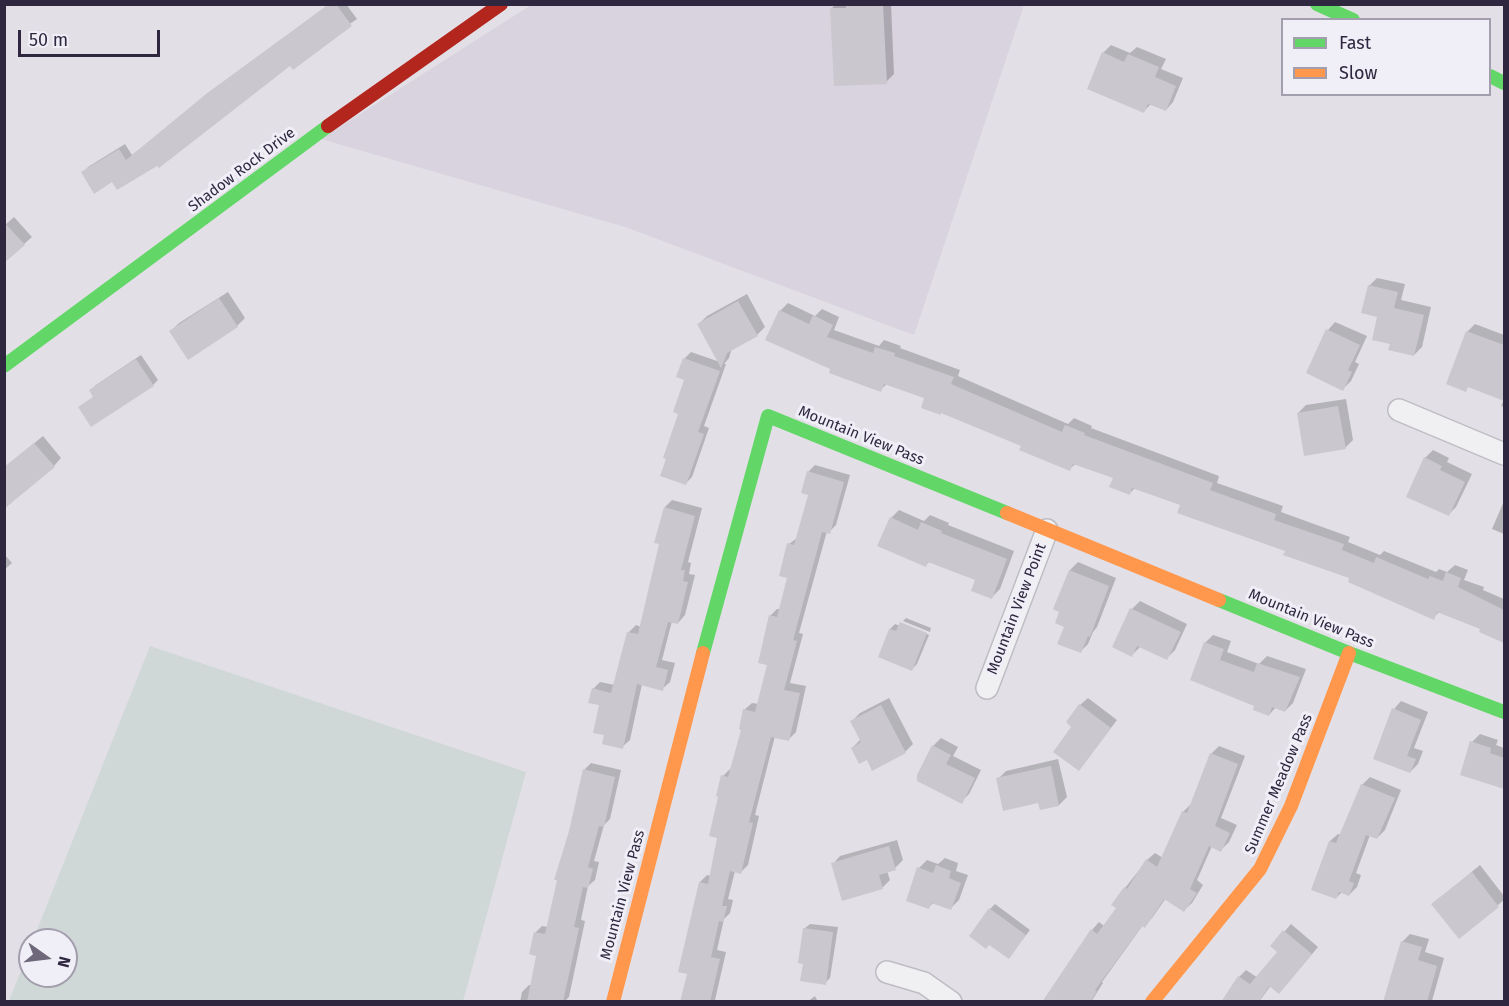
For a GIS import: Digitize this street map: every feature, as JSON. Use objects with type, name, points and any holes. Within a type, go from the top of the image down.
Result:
[{"type":"street","name":"Shadow Rock Drive","points":[[4,366],[324,129],[501,4]]},
{"type":"street","points":[[1317,4],[1348,18]]},
{"type":"street","points":[[1399,410],[1504,453]]},
{"type":"street","name":"Mountain View Pass","points":[[613,1002],[723,574],[768,416],[1349,653],[1504,712]]},
{"type":"street","name":"Mountain View Point","points":[[987,688],[1047,530]]},
{"type":"street","name":"Summer Meadow Pass","points":[[1152,1002],[1260,869],[1291,806],[1349,653]]},
{"type":"street","points":[[887,972],[924,983],[951,1002]]},
{"type":"shaded area","points":[[531,5],[1024,5],[914,335],[625,227],[321,139]]},
{"type":"shaded area","points":[[150,646],[526,772],[463,1001],[9,1001],[18,978],[18,988],[78,988],[78,928],[38,928]]},
{"type":"building","points":[[329,4],[336,4],[352,26],[293,70],[290,66],[159,168],[157,166],[117,190],[112,182],[94,194],[81,172],[119,149],[126,160],[206,94]]},
{"type":"building","points":[[846,4],[883,4],[887,84],[834,86],[830,8],[846,8]]},
{"type":"building","points":[[1102,52],[1124,62],[1128,54],[1159,67],[1155,77],[1176,86],[1166,111],[1148,104],[1144,113],[1087,89]]},
{"type":"building","points":[[4,222],[25,245],[4,263]]},
{"type":"building","points":[[1368,285],[1398,292],[1394,308],[1424,315],[1414,356],[1388,350],[1390,344],[1372,340],[1377,317],[1361,313]]},
{"type":"building","points":[[219,298],[238,327],[188,360],[169,331]]},
{"type":"building","points":[[738,301],[758,336],[727,353],[721,368],[697,324]]},
{"type":"building","points":[[779,310],[809,324],[813,315],[833,325],[827,337],[873,353],[875,347],[895,353],[894,356],[954,377],[951,384],[1062,432],[1065,425],[1085,433],[1084,435],[1213,483],[1210,490],[1276,514],[1274,520],[1344,544],[1342,550],[1374,563],[1376,557],[1428,579],[1430,576],[1443,581],[1446,572],[1461,578],[1458,587],[1504,610],[1504,643],[1479,632],[1480,629],[1437,612],[1434,620],[1348,582],[1349,578],[1283,555],[1285,551],[1177,513],[1180,505],[1132,488],[1130,495],[1109,487],[1113,478],[1073,464],[1070,471],[1019,450],[1021,446],[941,413],[941,415],[921,408],[924,398],[884,384],[881,392],[829,373],[830,369],[765,340]]},
{"type":"building","points":[[1326,329],[1360,345],[1348,370],[1352,372],[1343,391],[1306,373]]},
{"type":"building","points":[[1466,331],[1504,345],[1504,401],[1468,387],[1466,392],[1446,384]]},
{"type":"building","points":[[683,358],[720,371],[698,432],[704,434],[686,485],[660,476],[666,459],[663,458],[678,414],[673,412],[684,380],[676,377]]},
{"type":"building","points":[[136,359],[154,386],[91,427],[78,407],[93,397],[89,390]]},
{"type":"building","points":[[1338,406],[1346,449],[1304,456],[1297,413]]},
{"type":"building","points":[[34,443],[55,467],[4,509],[4,467]]},
{"type":"building","points":[[1424,457],[1442,466],[1440,470],[1465,482],[1449,516],[1406,497]]},
{"type":"building","points":[[807,471],[844,482],[830,534],[822,532],[793,640],[797,641],[784,690],[800,693],[789,741],[771,737],[749,822],[753,823],[741,874],[730,871],[722,906],[727,906],[723,922],[719,921],[711,957],[720,959],[710,1002],[680,1002],[687,974],[678,972],[699,882],[708,884],[717,838],[709,836],[721,775],[728,777],[741,730],[739,729],[743,709],[755,712],[767,665],[758,663],[769,615],[777,617],[787,578],[779,576],[787,543],[794,545],[808,495],[801,493]]},
{"type":"building","points":[[664,507],[695,516],[681,570],[685,570],[683,581],[688,582],[678,624],[668,622],[656,667],[668,670],[663,691],[637,684],[623,749],[602,744],[604,735],[593,733],[599,705],[588,703],[592,688],[611,693],[627,632],[638,634],[659,544],[654,543]]},
{"type":"building","points":[[890,517],[918,530],[921,522],[942,531],[941,533],[1007,559],[992,599],[971,591],[975,580],[928,562],[926,567],[877,546]]},
{"type":"building","points":[[1069,570],[1109,586],[1090,637],[1088,636],[1081,653],[1057,644],[1064,627],[1055,623],[1059,612],[1053,609]]},
{"type":"building","points":[[1130,608],[1181,632],[1167,660],[1137,646],[1132,657],[1112,647]]},
{"type":"building","points":[[900,622],[927,633],[912,671],[878,657],[889,629],[896,631]]},
{"type":"building","points":[[1204,642],[1224,649],[1220,660],[1254,672],[1257,663],[1300,677],[1285,712],[1272,707],[1269,716],[1253,710],[1254,706],[1190,680]]},
{"type":"building","points":[[1079,704],[1111,728],[1079,771],[1053,752],[1071,727],[1066,722]]},
{"type":"building","points":[[881,705],[906,753],[872,771],[867,760],[859,764],[851,748],[861,742],[850,721]]},
{"type":"building","points":[[1392,708],[1421,720],[1407,756],[1416,759],[1410,773],[1373,759]]},
{"type":"building","points":[[1470,741],[1491,748],[1490,753],[1504,758],[1504,789],[1460,775]]},
{"type":"building","points":[[932,745],[951,755],[946,764],[975,778],[962,804],[917,781],[917,775]]},
{"type":"building","points":[[1210,753],[1238,764],[1215,826],[1230,833],[1221,852],[1209,846],[1190,889],[1197,893],[1184,912],[1164,899],[1145,928],[1142,926],[1095,990],[1097,991],[1090,1002],[1042,1002],[1091,929],[1097,934],[1116,908],[1111,905],[1124,887],[1127,889],[1146,859],[1157,867],[1182,811],[1187,813]]},
{"type":"building","points":[[1051,766],[1059,806],[1040,810],[1038,803],[1003,811],[996,778]]},
{"type":"building","points":[[583,769],[615,777],[604,827],[599,826],[588,867],[593,869],[588,888],[583,887],[574,927],[579,928],[563,1002],[527,1002],[536,956],[529,954],[534,932],[545,934],[557,880],[554,880],[569,831]]},
{"type":"building","points":[[1361,784],[1395,798],[1377,839],[1366,835],[1349,881],[1354,883],[1349,896],[1339,892],[1336,899],[1311,890],[1329,841],[1336,843]]},
{"type":"building","points":[[889,846],[896,870],[879,875],[883,889],[842,901],[831,863]]},
{"type":"building","points":[[936,865],[951,871],[949,878],[961,883],[951,910],[931,903],[929,909],[906,901],[917,867],[933,873]]},
{"type":"building","points":[[1472,872],[1499,907],[1459,939],[1431,904]]},
{"type":"building","points":[[989,908],[1026,935],[1009,959],[989,945],[986,949],[969,936]]},
{"type":"building","points":[[803,928],[833,932],[826,985],[800,981],[803,964],[798,963]]},
{"type":"building","points":[[1283,930],[1312,954],[1279,994],[1269,986],[1259,1002],[1221,1002],[1238,976],[1250,984],[1277,952],[1270,946]]},
{"type":"building","points":[[1401,941],[1422,947],[1418,960],[1437,966],[1427,1002],[1383,1002]]},
{"type":"traffic: fast","points":[[1317,4],[1348,18]]},
{"type":"traffic: fast","points":[[1491,76],[1504,83]]},
{"type":"traffic: fast","points":[[4,366],[328,126]]},
{"type":"traffic: fast","points":[[703,653],[768,416],[1007,513]]},
{"type":"traffic: fast","points":[[1219,600],[1504,712]]},
{"type":"traffic: slow","points":[[1007,513],[1219,600]]},
{"type":"traffic: slow","points":[[613,1002],[703,653]]},
{"type":"traffic: slow","points":[[1152,1002],[1260,869],[1291,806],[1349,653]]},
{"type":"traffic: jam","points":[[328,126],[501,4]]}]
